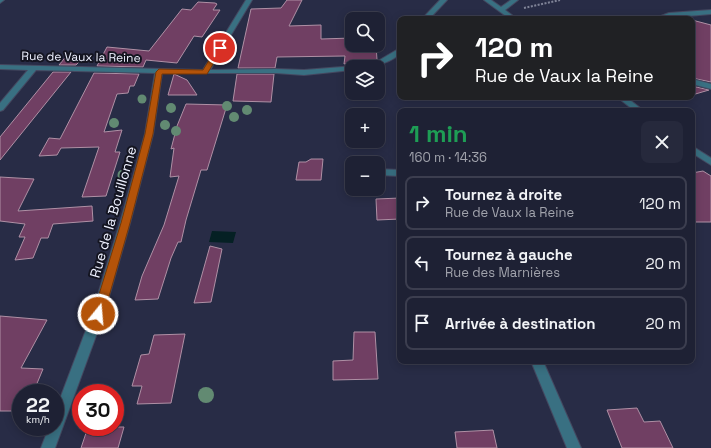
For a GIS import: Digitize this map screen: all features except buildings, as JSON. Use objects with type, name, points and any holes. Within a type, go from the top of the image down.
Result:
[{"type":"street","points":[[205,72],[249,0]]},
{"type":"street","points":[[428,16],[437,5],[444,0]]},
{"type":"street","points":[[487,0],[510,16]]},
{"type":"street","points":[[501,10],[516,0]]},
{"type":"street","points":[[666,16],[710,12]]},
{"type":"street","points":[[385,61],[397,53]]},
{"type":"street","name":"Rue de Vaux la Reine","points":[[0,68],[159,72],[276,71],[284,73],[345,69]]},
{"type":"street","points":[[0,108],[34,68]]},
{"type":"street","name":"Rue de la Bouillonne","points":[[48,448],[98,314],[123,231],[149,134],[159,72]]},
{"type":"street","points":[[695,82],[711,87]]},
{"type":"street","points":[[625,100],[636,108]]},
{"type":"street","points":[[695,151],[711,162]]},
{"type":"street","points":[[385,172],[397,173]]},
{"type":"street","points":[[538,364],[574,448]]},
{"type":"path","points":[[525,7],[560,0]]},
{"type":"shaded area","points":[[212,231],[236,232],[233,243],[209,242]]},
{"type":"route","points":[[98,314],[149,134],[159,72],[205,72],[220,48]]}]
